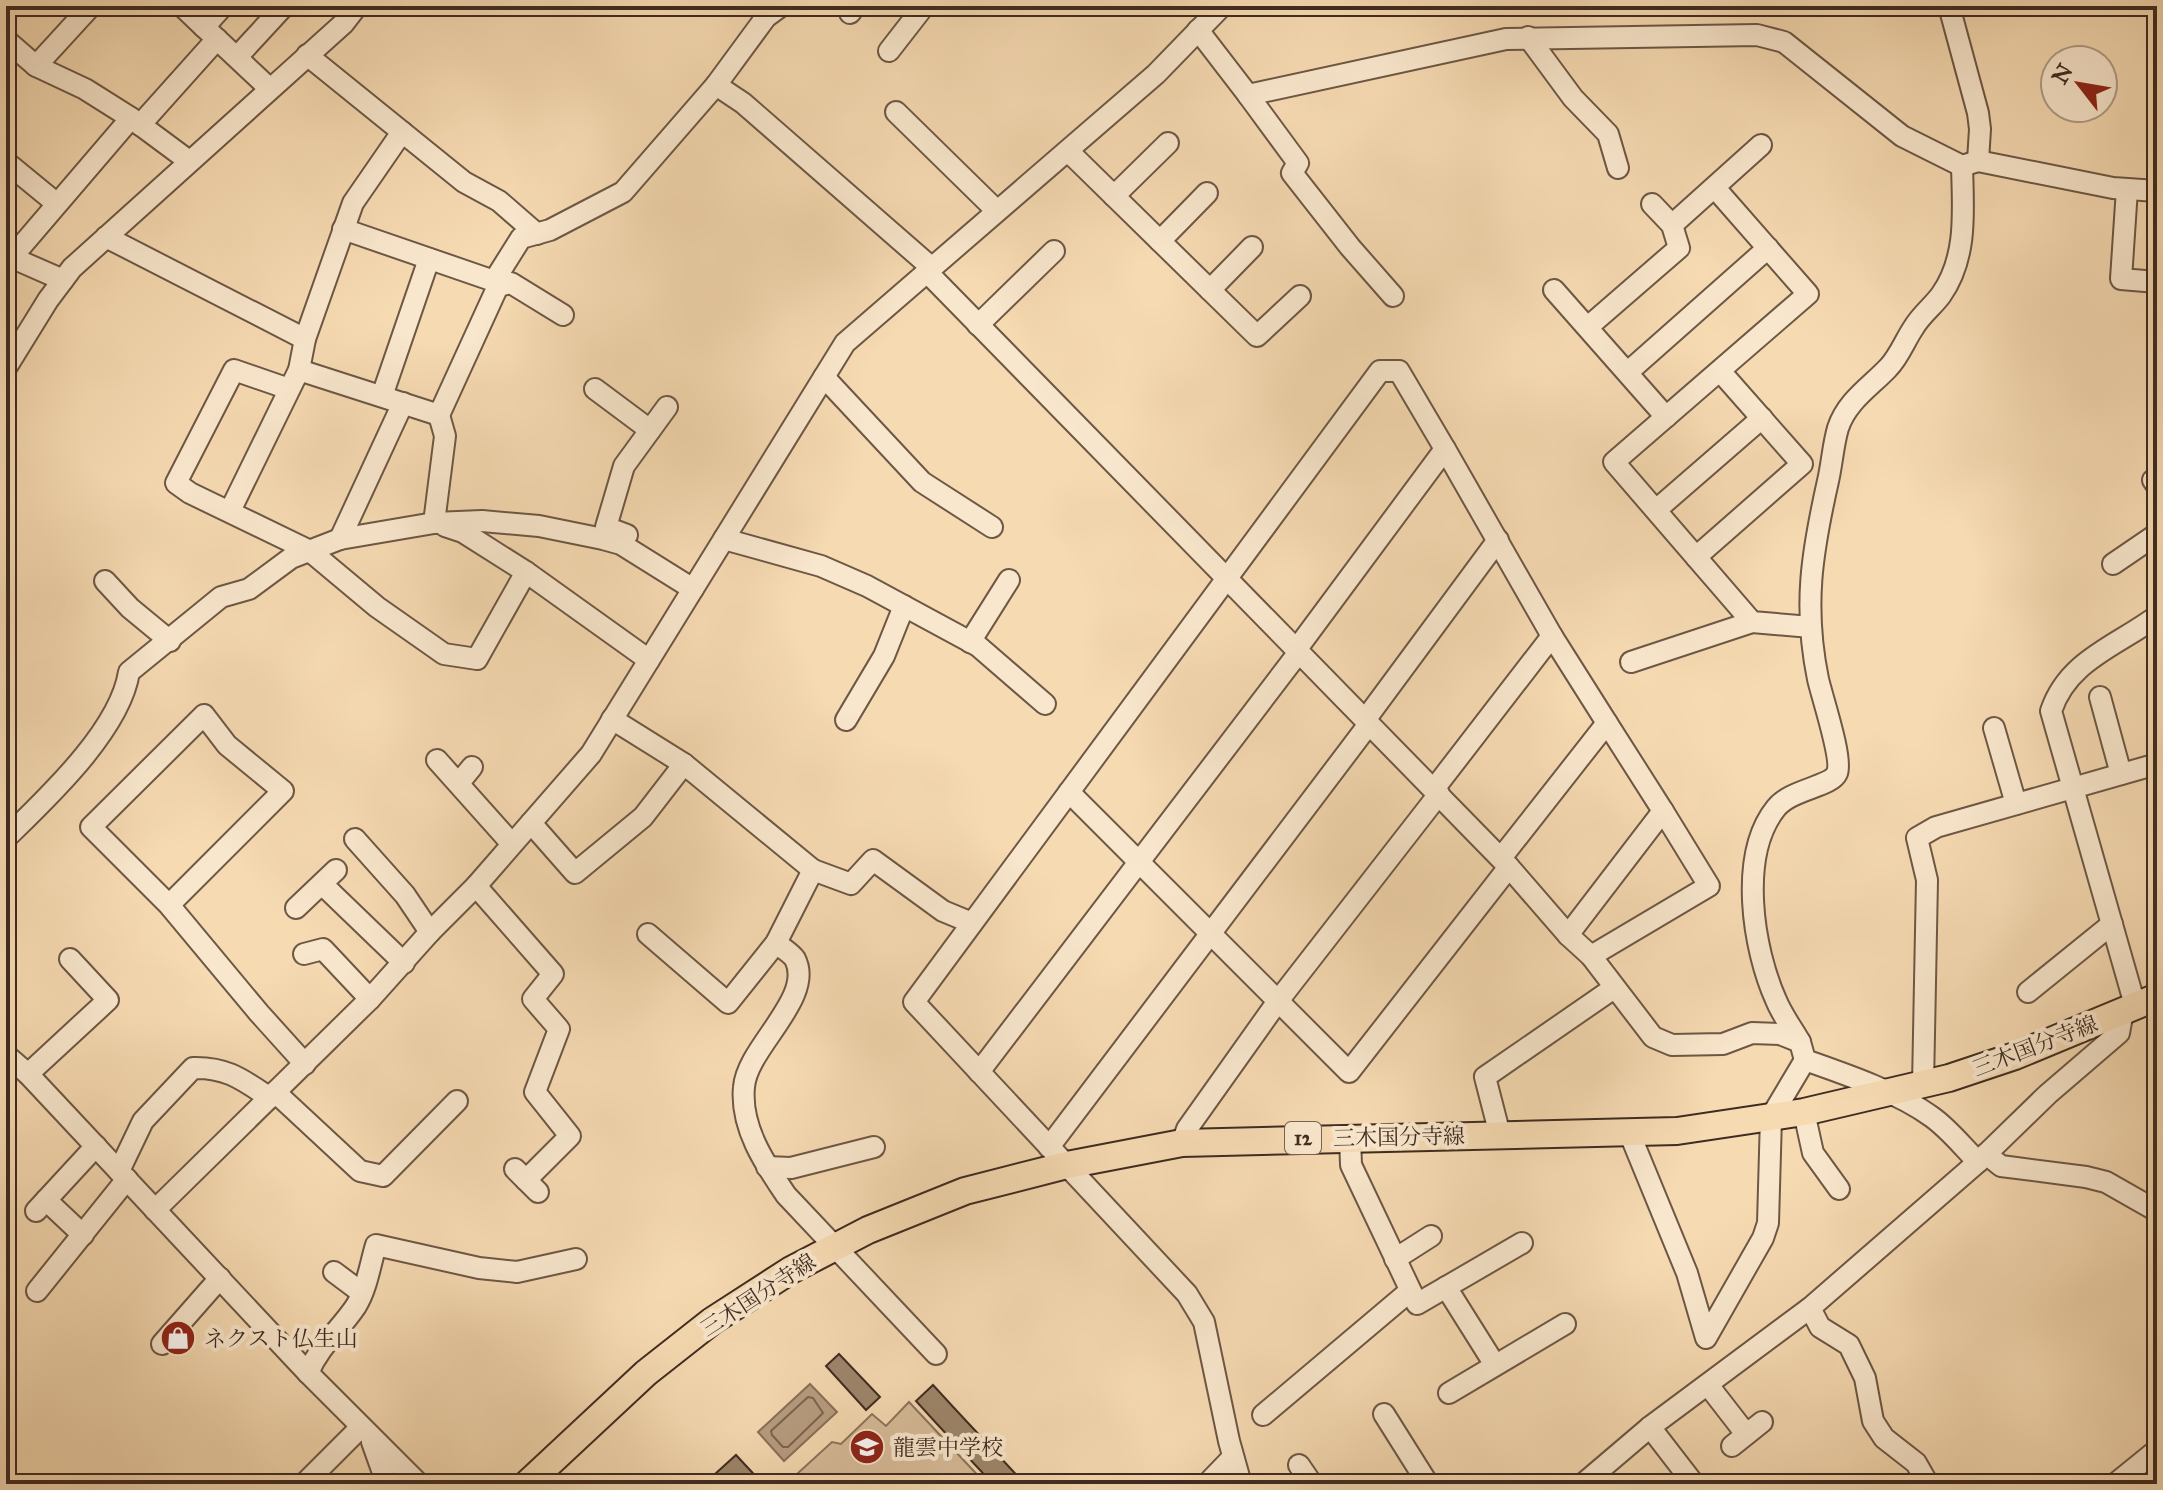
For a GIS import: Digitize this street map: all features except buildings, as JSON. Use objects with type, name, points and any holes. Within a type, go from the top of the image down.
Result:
[{"type":"main road","name":"三木国分寺線","points":[[527,1484],[646,1373],[712,1321],[791,1270],[868,1230],[1058,1156],[1182,1143],[1677,1131],[1804,1112],[1923,1085],[2015,1056],[2138,1004]]},
{"type":"street","points":[[36,66],[91,6]]},
{"type":"street","points":[[182,6],[269,88]]},
{"type":"street","points":[[63,280],[9,256],[135,122],[211,33],[223,6]]},
{"type":"street","points":[[237,57],[284,6]]},
{"type":"street","points":[[6,368],[63,280],[189,161],[344,23],[357,6]]},
{"type":"street","points":[[434,523],[445,436],[439,415],[496,283],[521,238],[550,230],[623,192],[716,85],[766,17],[781,6]]},
{"type":"street","points":[[889,51],[924,6]]},
{"type":"street","points":[[155,1210],[370,999],[476,886],[591,754],[845,343],[1156,74],[1222,6]]},
{"type":"street","points":[[1803,1051],[1776,1002],[1762,964],[1755,929],[1755,859],[1763,831],[1775,809],[1790,795],[1829,783],[1837,772],[1838,758],[1817,675],[1809,595],[1813,550],[1839,426],[1850,405],[1890,366],[1915,324],[1942,293],[1956,265],[1963,236],[1978,113],[1949,6]]},
{"type":"street","points":[[1198,30],[1298,163],[1292,173],[1393,296]]},
{"type":"street","points":[[1248,95],[1506,39],[1757,35],[1784,42],[1902,136],[1970,163],[2127,189],[2157,191]]},
{"type":"street","points":[[1528,37],[1573,98],[1608,134],[1618,168]]},
{"type":"street","points":[[6,40],[36,66],[85,89],[189,161]]},
{"type":"street","points":[[307,55],[464,182],[499,201],[537,234]]},
{"type":"street","points":[[716,85],[743,103],[930,270],[978,325],[1505,862],[1568,935],[1591,956],[1653,1037],[1672,1045],[1723,1044],[1752,1033],[1780,1034],[1803,1051],[1908,1102],[1934,1118],[1982,1158],[2001,1166],[2106,1182],[2157,1211]]},
{"type":"street","points":[[896,112],[997,211]]},
{"type":"street","points":[[230,511],[299,370],[305,339],[353,203],[402,132]]},
{"type":"street","points":[[1114,196],[1168,143]]},
{"type":"street","points":[[1672,225],[1761,145]]},
{"type":"street","points":[[1068,151],[1257,336],[1300,296]]},
{"type":"street","points":[[6,162],[56,203]]},
{"type":"street","points":[[1715,188],[1808,294],[1614,462],[1752,622]]},
{"type":"street","points":[[2127,189],[2121,279],[2157,282]]},
{"type":"street","points":[[1160,241],[1207,193]]},
{"type":"street","points":[[1589,326],[1679,248],[1672,225],[1652,204]]},
{"type":"street","points":[[343,229],[496,283],[511,283],[563,315]]},
{"type":"street","points":[[106,237],[305,339]]},
{"type":"street","points":[[1210,290],[1252,247]]},
{"type":"street","points":[[1628,372],[1768,248]]},
{"type":"street","points":[[978,325],[1054,251]]},
{"type":"street","points":[[382,396],[429,259]]},
{"type":"street","points":[[1554,290],[1589,326],[1666,417]]},
{"type":"street","points":[[289,389],[234,370],[176,483],[190,493],[310,551],[377,607],[444,654],[477,659],[526,572]]},
{"type":"street","points":[[299,370],[439,415]]},
{"type":"street","points":[[1241,1484],[1204,1322],[1187,1294],[914,1002],[1380,371],[1399,371],[1552,636],[1709,886],[1591,956]]},
{"type":"street","points":[[1720,371],[1802,464],[1809,469],[1830,472]]},
{"type":"street","points":[[824,377],[922,482],[992,527]]},
{"type":"street","points":[[595,389],[650,430]]},
{"type":"street","points":[[340,539],[403,403]]},
{"type":"street","points":[[667,407],[624,466],[606,527],[623,532],[696,584]]},
{"type":"street","points":[[1656,510],[1762,418]]},
{"type":"street","points":[[979,1072],[1298,651],[1445,449]]},
{"type":"street","points":[[1696,557],[1802,464]]},
{"type":"street","points":[[2157,477],[2153,480],[2157,486]]},
{"type":"street","points":[[6,838],[42,802],[106,728],[126,692],[129,672],[221,597],[249,589],[291,558],[340,539],[434,523],[482,521],[525,525],[621,544],[696,584]]},
{"type":"street","points":[[434,523],[463,532],[526,572],[649,660]]},
{"type":"street","points":[[2113,564],[2157,534]]},
{"type":"street","points":[[724,539],[821,566],[904,606],[970,642],[1045,704]]},
{"type":"street","points":[[1058,1156],[1210,933],[1498,540]]},
{"type":"street","points":[[970,642],[1009,580]]},
{"type":"street","points":[[105,581],[130,608],[170,641]]},
{"type":"street","points":[[846,720],[884,656],[904,606]]},
{"type":"street","points":[[1583,1484],[1650,1427],[1810,1308],[2119,1033],[2138,1004],[2051,711],[2057,694],[2072,673],[2157,616]]},
{"type":"street","points":[[1631,662],[1752,622],[1811,627]]},
{"type":"street","points":[[1182,1143],[1187,1129],[1278,1001],[1552,636]]},
{"type":"street","points":[[2100,697],[2121,774]]},
{"type":"street","points":[[169,905],[283,791],[227,745],[204,715],[91,827],[169,905],[305,1064]]},
{"type":"street","points":[[612,719],[684,764],[813,870],[851,884],[873,860],[943,911],[972,923]]},
{"type":"street","points":[[1069,792],[1349,1072],[1607,723]]},
{"type":"street","points":[[1994,728],[2016,804]]},
{"type":"street","points":[[437,760],[466,775],[512,844]]},
{"type":"street","points":[[531,823],[575,873],[643,817],[684,764]]},
{"type":"street","points":[[1923,1085],[1927,880],[1917,838],[1936,827],[2157,764]]},
{"type":"street","points":[[1568,935],[1663,811]]},
{"type":"street","points":[[355,839],[405,895],[430,932]]},
{"type":"street","points":[[648,934],[728,1003],[776,943],[813,870]]},
{"type":"street","points":[[296,908],[329,877],[404,963]]},
{"type":"street","points":[[476,886],[558,967],[526,1006],[559,1029],[535,1092],[570,1136],[526,1180]]},
{"type":"street","points":[[2028,992],[2112,924]]},
{"type":"street","points":[[776,943],[794,957],[800,976],[795,994],[747,1068],[743,1090],[749,1129],[767,1167],[786,1195],[936,1354]]},
{"type":"street","points":[[304,954],[323,949],[370,999]]},
{"type":"street","points":[[28,1074],[108,1000],[70,959]]},
{"type":"street","points":[[1500,1135],[1485,1077],[1614,988]]},
{"type":"street","points":[[1629,1132],[1687,1273],[1706,1338],[1763,1238],[1768,1223],[1771,1117],[1803,1051]]},
{"type":"street","points":[[6,1055],[28,1074],[308,1373],[419,1484]]},
{"type":"street","points":[[37,1291],[83,1235],[123,1175],[143,1121],[193,1068],[212,1068],[236,1075],[272,1095],[360,1171],[383,1176],[457,1101]]},
{"type":"street","points":[[1804,1112],[1813,1153],[1839,1189]]},
{"type":"street","points":[[1350,1137],[1351,1165],[1417,1304],[1522,1243]]},
{"type":"street","points":[[83,1235],[41,1205],[96,1146]]},
{"type":"street","points":[[767,1167],[791,1168],[874,1147]]},
{"type":"street","points":[[1395,1259],[1431,1236]]},
{"type":"street","points":[[308,1373],[317,1352],[356,1306],[376,1245],[479,1268],[517,1272],[576,1259]]},
{"type":"street","points":[[334,1272],[362,1293]]},
{"type":"street","points":[[162,1344],[220,1278]]},
{"type":"street","points":[[1446,1287],[1495,1365]]},
{"type":"street","points":[[1263,1415],[1410,1291]]},
{"type":"street","points":[[1810,1308],[1820,1327],[1849,1345],[1865,1378],[1873,1421],[1884,1438],[1916,1463],[1928,1484]]},
{"type":"street","points":[[1449,1393],[1565,1324]]},
{"type":"street","points":[[1708,1385],[1747,1434]]},
{"type":"street","points":[[1384,1414],[1428,1484]]},
{"type":"street","points":[[1650,1427],[1694,1484]]},
{"type":"street","points":[[304,1484],[365,1431]]},
{"type":"street","points":[[365,1431],[387,1484]]},
{"type":"street","points":[[2115,1484],[2157,1450]]},
{"type":"street","points":[[1207,1484],[1233,1457]]},
{"type":"street","points":[[1299,1465],[1312,1484]]},
{"type":"shaded area","points":[[909,1402],[986,1484],[786,1484],[832,1442],[841,1444],[872,1414],[886,1426]]},
{"type":"water","points":[[810,1384],[837,1412],[784,1461],[758,1432]]},
{"type":"place","name":"ネクスト仏生山","points":[[178,1338]]},
{"type":"place","name":"龍雲中学校","points":[[867,1447]]}]
